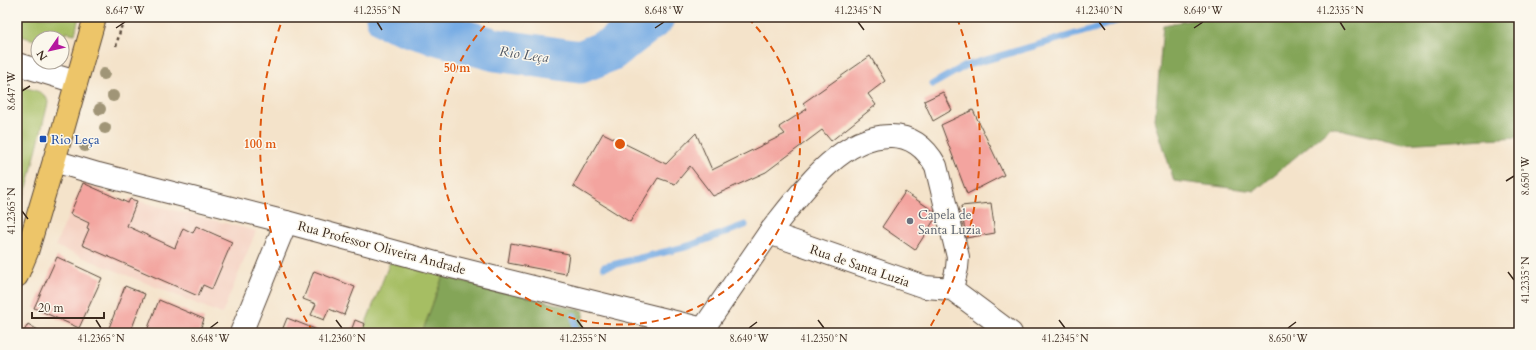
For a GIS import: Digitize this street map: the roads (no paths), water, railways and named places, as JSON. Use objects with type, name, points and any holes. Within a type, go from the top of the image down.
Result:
[{"type":"main road","points":[[17,276],[27,252],[95,17]]},
{"type":"street","points":[[17,64],[76,82]]},
{"type":"street","points":[[706,331],[769,233],[804,188],[826,166],[858,143],[873,138],[898,136],[921,146],[930,155],[936,166],[958,257],[958,268],[952,289],[1011,333]]},
{"type":"street","name":"Rua Professor Oliveira Andrade","points":[[54,161],[98,174],[286,222],[436,263],[706,331]]},
{"type":"street","points":[[241,333],[286,222]]},
{"type":"street","name":"Rua de Santa Luzia","points":[[769,233],[925,287],[952,289]]},
{"type":"waterway","name":"Rio Leça","points":[[387,17],[417,28],[496,50],[580,62],[610,50],[653,17]]},
{"type":"waterway","points":[[933,84],[965,66],[1093,29],[1127,17]]},
{"type":"waterway","points":[[604,267],[689,246],[745,225]]},
{"type":"waterway","points":[[574,316],[576,333]]},
{"type":"place","name":"Rio Leça","points":[[43,139]]},
{"type":"place","name":"Capela de Santa Luzia","points":[[910,221]]}]
